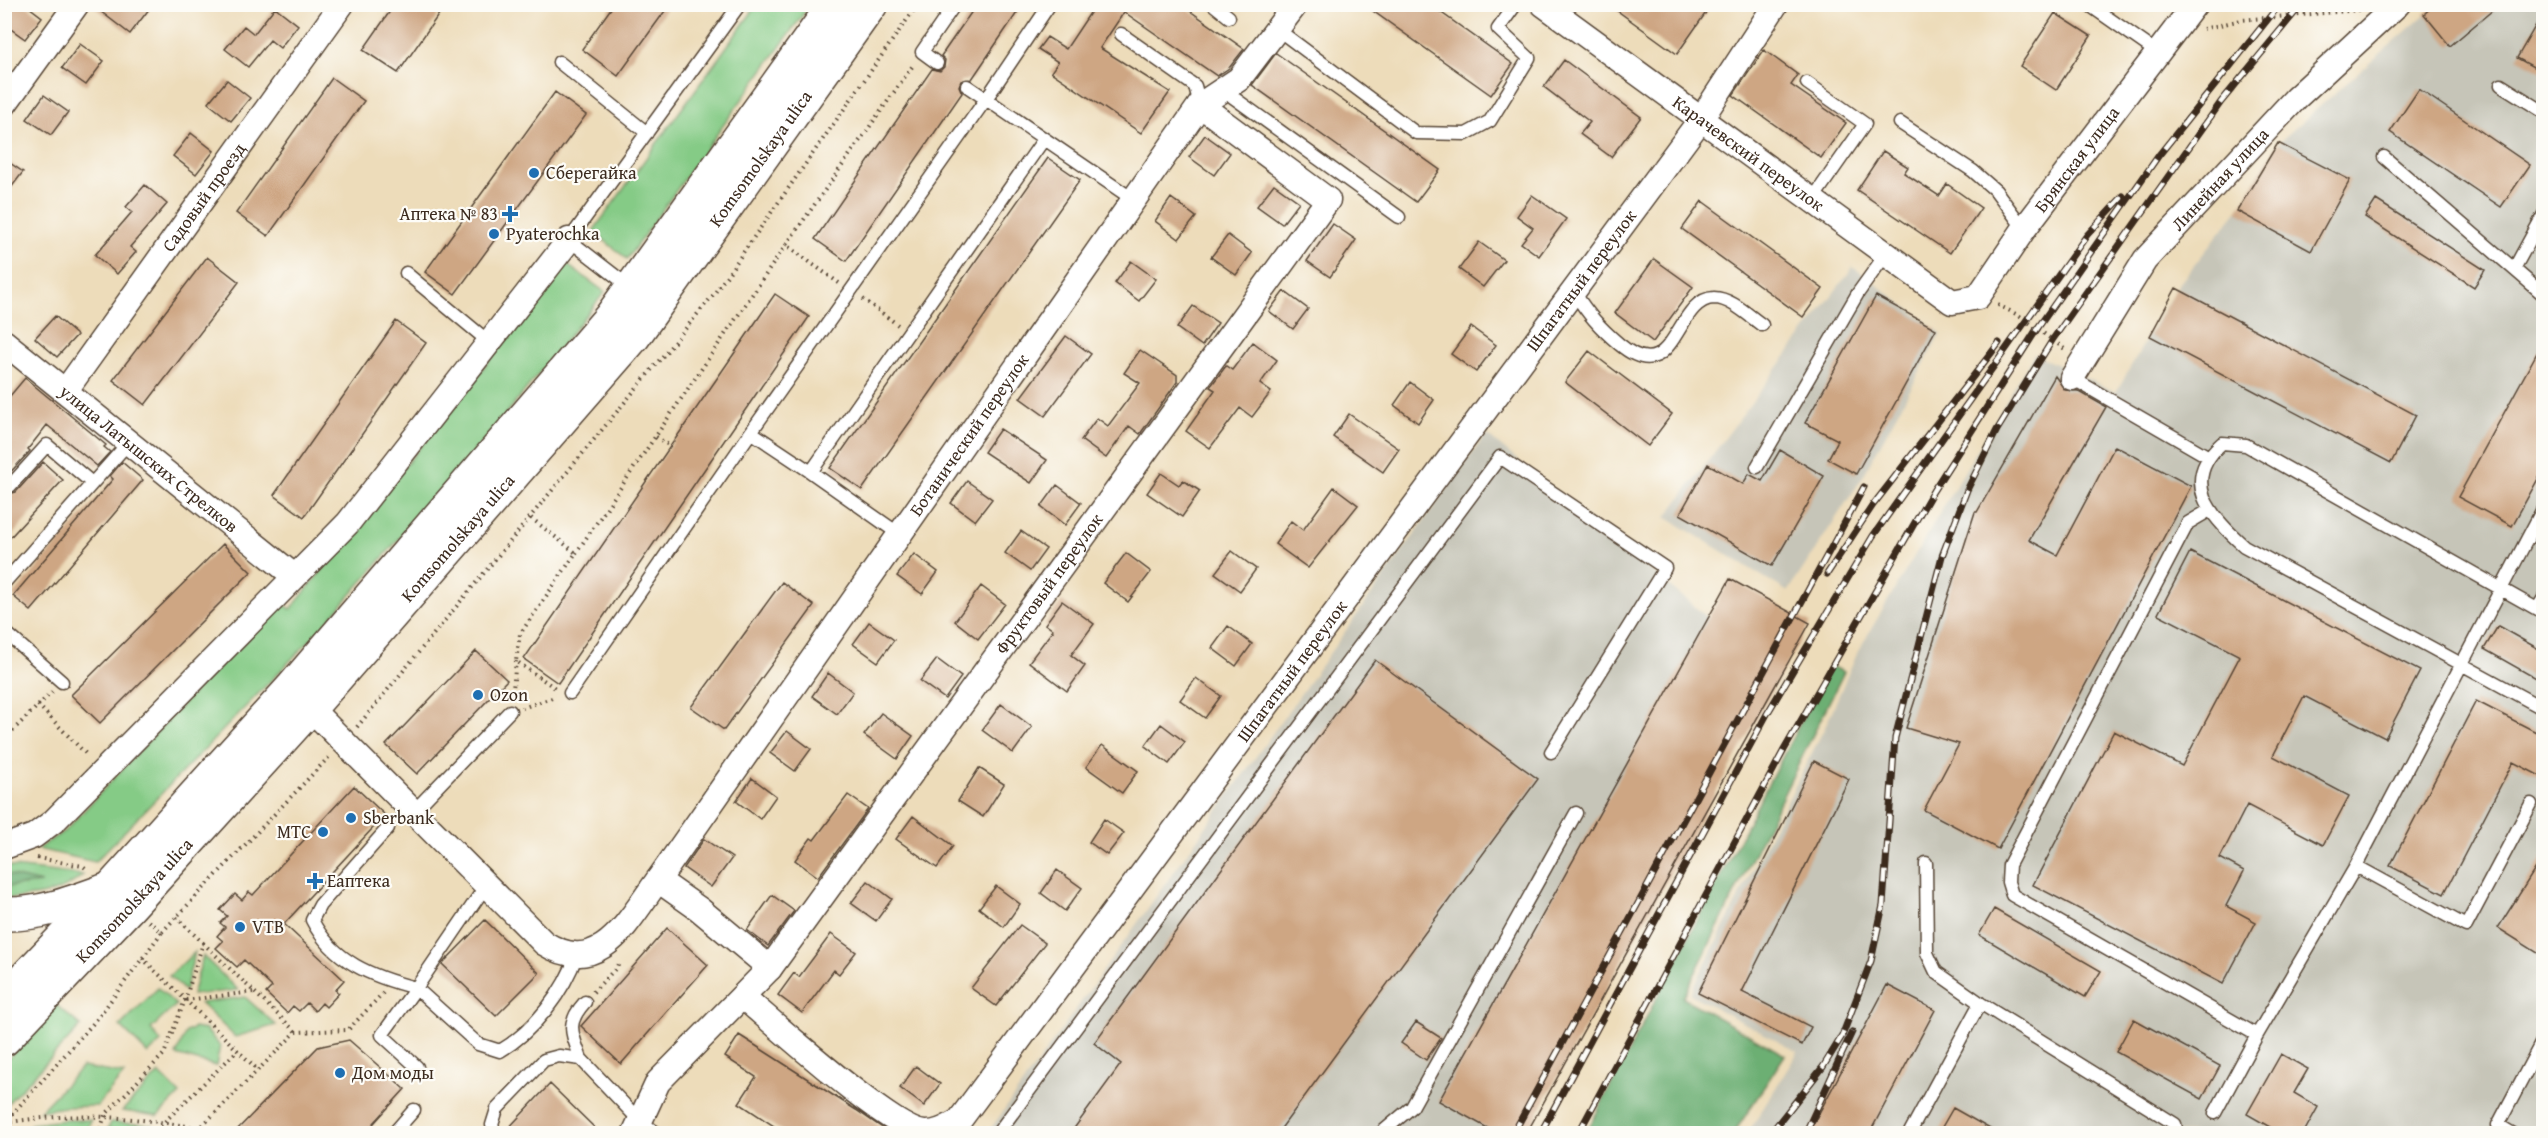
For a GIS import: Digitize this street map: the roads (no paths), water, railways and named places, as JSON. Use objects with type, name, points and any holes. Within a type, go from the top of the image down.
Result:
[{"type":"main road","name":"Komsomolskaya ulica","points":[[4,1000],[17,972],[111,888],[293,687],[603,327],[835,4]]},
{"type":"main road","name":"Komsomolskaya ulica","points":[[4,1039],[310,708],[634,336],[871,4]]},
{"type":"main road","points":[[4,914],[33,913],[60,907],[111,888]]},
{"type":"main road","points":[[17,972],[66,974]]},
{"type":"street","points":[[4,105],[77,4]]},
{"type":"street","name":"Садовый проезд","points":[[66,390],[342,4]]},
{"type":"street","name":"Ботанический переулок","points":[[577,954],[592,953],[607,946],[658,880],[1200,105],[1239,79],[1296,4]]},
{"type":"street","name":"Карачевский переулок","points":[[1542,4],[1952,302]]},
{"type":"street","name":"Шпагатный переулок","points":[[743,997],[882,1112],[923,1133],[942,1131],[959,1121],[1701,119],[1776,4]]},
{"type":"street","name":"Брянская улица","points":[[1952,302],[1978,297],[2024,229],[2195,4]]},
{"type":"street","name":"Линейная улица","points":[[2076,371],[2145,260],[2296,98],[2397,6]]},
{"type":"street","name":"Фруктовый переулок","points":[[644,1129],[658,1082],[770,968],[1328,200],[1200,105]]},
{"type":"street","points":[[4,847],[34,836],[54,821],[348,523],[569,240]]},
{"type":"street","name":"улица Латышских Стрелков","points":[[4,342],[294,576]]},
{"type":"street","points":[[310,708],[485,887],[544,943],[559,953],[577,954]]},
{"type":"street","points":[[658,880],[699,909],[770,968]]},
{"type":"lane","points":[[632,289],[569,240],[740,4]]},
{"type":"lane","points":[[936,63],[922,52],[955,4]]},
{"type":"lane","points":[[570,693],[1050,4]]},
{"type":"lane","points":[[1213,4],[1229,17]]},
{"type":"lane","points":[[1277,29],[1416,133],[1466,134],[1490,121],[1529,58],[1498,29],[1516,4]]},
{"type":"lane","points":[[2088,4],[2165,44]]},
{"type":"lane","points":[[1121,34],[1195,86],[1200,105]]},
{"type":"lane","points":[[559,62],[647,133]]},
{"type":"lane","points":[[1807,83],[1865,124],[1812,200]]},
{"type":"lane","points":[[2501,85],[2544,112]]},
{"type":"lane","points":[[967,86],[1134,200]]},
{"type":"lane","points":[[1223,90],[1399,217]]},
{"type":"lane","points":[[1900,123],[1973,171],[1996,191],[2024,229]]},
{"type":"lane","points":[[811,472],[1044,139]]},
{"type":"lane","points":[[2384,157],[2544,295]]},
{"type":"lane","points":[[2514,268],[2544,214]]},
{"type":"lane","points":[[1757,467],[1858,293],[1886,254]]},
{"type":"lane","points":[[406,273],[489,342]]},
{"type":"lane","points":[[1574,292],[1593,322],[1630,353],[1645,358],[1656,356],[1668,346],[1698,304],[1713,298],[1727,301],[1762,325]]},
{"type":"lane","points":[[2076,371],[2207,456]]},
{"type":"lane","points":[[751,432],[899,534]]},
{"type":"lane","points":[[4,583],[129,441]]},
{"type":"lane","points":[[2541,607],[2500,588],[2246,445],[2222,443],[2207,456],[2200,476],[2204,500],[2218,524],[2244,546],[2544,709]]},
{"type":"lane","points":[[4,487],[10,486],[47,445],[92,483]]},
{"type":"lane","points":[[997,1134],[1500,457],[1665,568],[1551,752]]},
{"type":"lane","points":[[2215,1113],[2257,1035],[2356,866],[2460,663],[2544,507]]},
{"type":"lane","points":[[2210,510],[2188,523],[2009,865],[2008,882],[2012,895],[2257,1035]]},
{"type":"lane","points":[[4,631],[62,682]]},
{"type":"lane","points":[[413,813],[510,711]]},
{"type":"lane","points":[[2356,866],[2466,926],[2531,804]]},
{"type":"lane","points":[[1380,1134],[1412,1107],[1576,813]]},
{"type":"lane","points":[[388,828],[320,905],[312,920],[320,935],[349,963],[393,982],[416,988],[478,1044],[500,1051],[520,1040],[568,979],[577,954]]},
{"type":"lane","points":[[1926,863],[1927,952],[1936,972],[1980,1004],[2175,1124],[2176,1134]]},
{"type":"lane","points":[[417,1066],[382,1035],[485,887]]},
{"type":"lane","points":[[585,1002],[573,1015],[571,1031],[581,1059],[644,1129]]},
{"type":"lane","points":[[1909,1134],[1980,1004]]},
{"type":"lane","points":[[2513,1134],[2498,1125],[2544,1038]]},
{"type":"lane","points":[[495,1134],[492,1125],[497,1109],[544,1060],[559,1056],[581,1059]]},
{"type":"lane","points":[[393,1134],[414,1110]]},
{"type":"railway","points":[[1578,1134],[1784,750],[1933,491],[2037,329],[2159,155],[2280,4]]},
{"type":"railway","points":[[1770,1134],[1823,1067],[1842,1036],[1871,961],[1883,905],[1895,738],[1942,556],[1967,490],[1997,430],[2053,339],[2221,102],[2302,4]]},
{"type":"railway","points":[[1540,1134],[1767,714],[1873,536],[2087,235],[2123,196]]},
{"type":"railway","points":[[1827,574],[1873,505],[1999,343]]},
{"type":"railway","points":[[1513,1134],[1864,487]]},
{"type":"railway","points":[[1805,1134],[1852,1032]]},
{"type":"place","name":"Сберегайка","points":[[534,173]]},
{"type":"place","name":"Аптека № 83","points":[[510,214]]},
{"type":"place","name":"Pyaterochka","points":[[494,234]]},
{"type":"place","name":"Ozon","points":[[478,695]]},
{"type":"place","name":"Sberbank","points":[[351,818]]},
{"type":"place","name":"МТС","points":[[323,832]]},
{"type":"place","name":"Еаптека","points":[[315,881]]},
{"type":"place","name":"VTB","points":[[240,927]]},
{"type":"place","name":"Дом моды","points":[[340,1073]]}]
